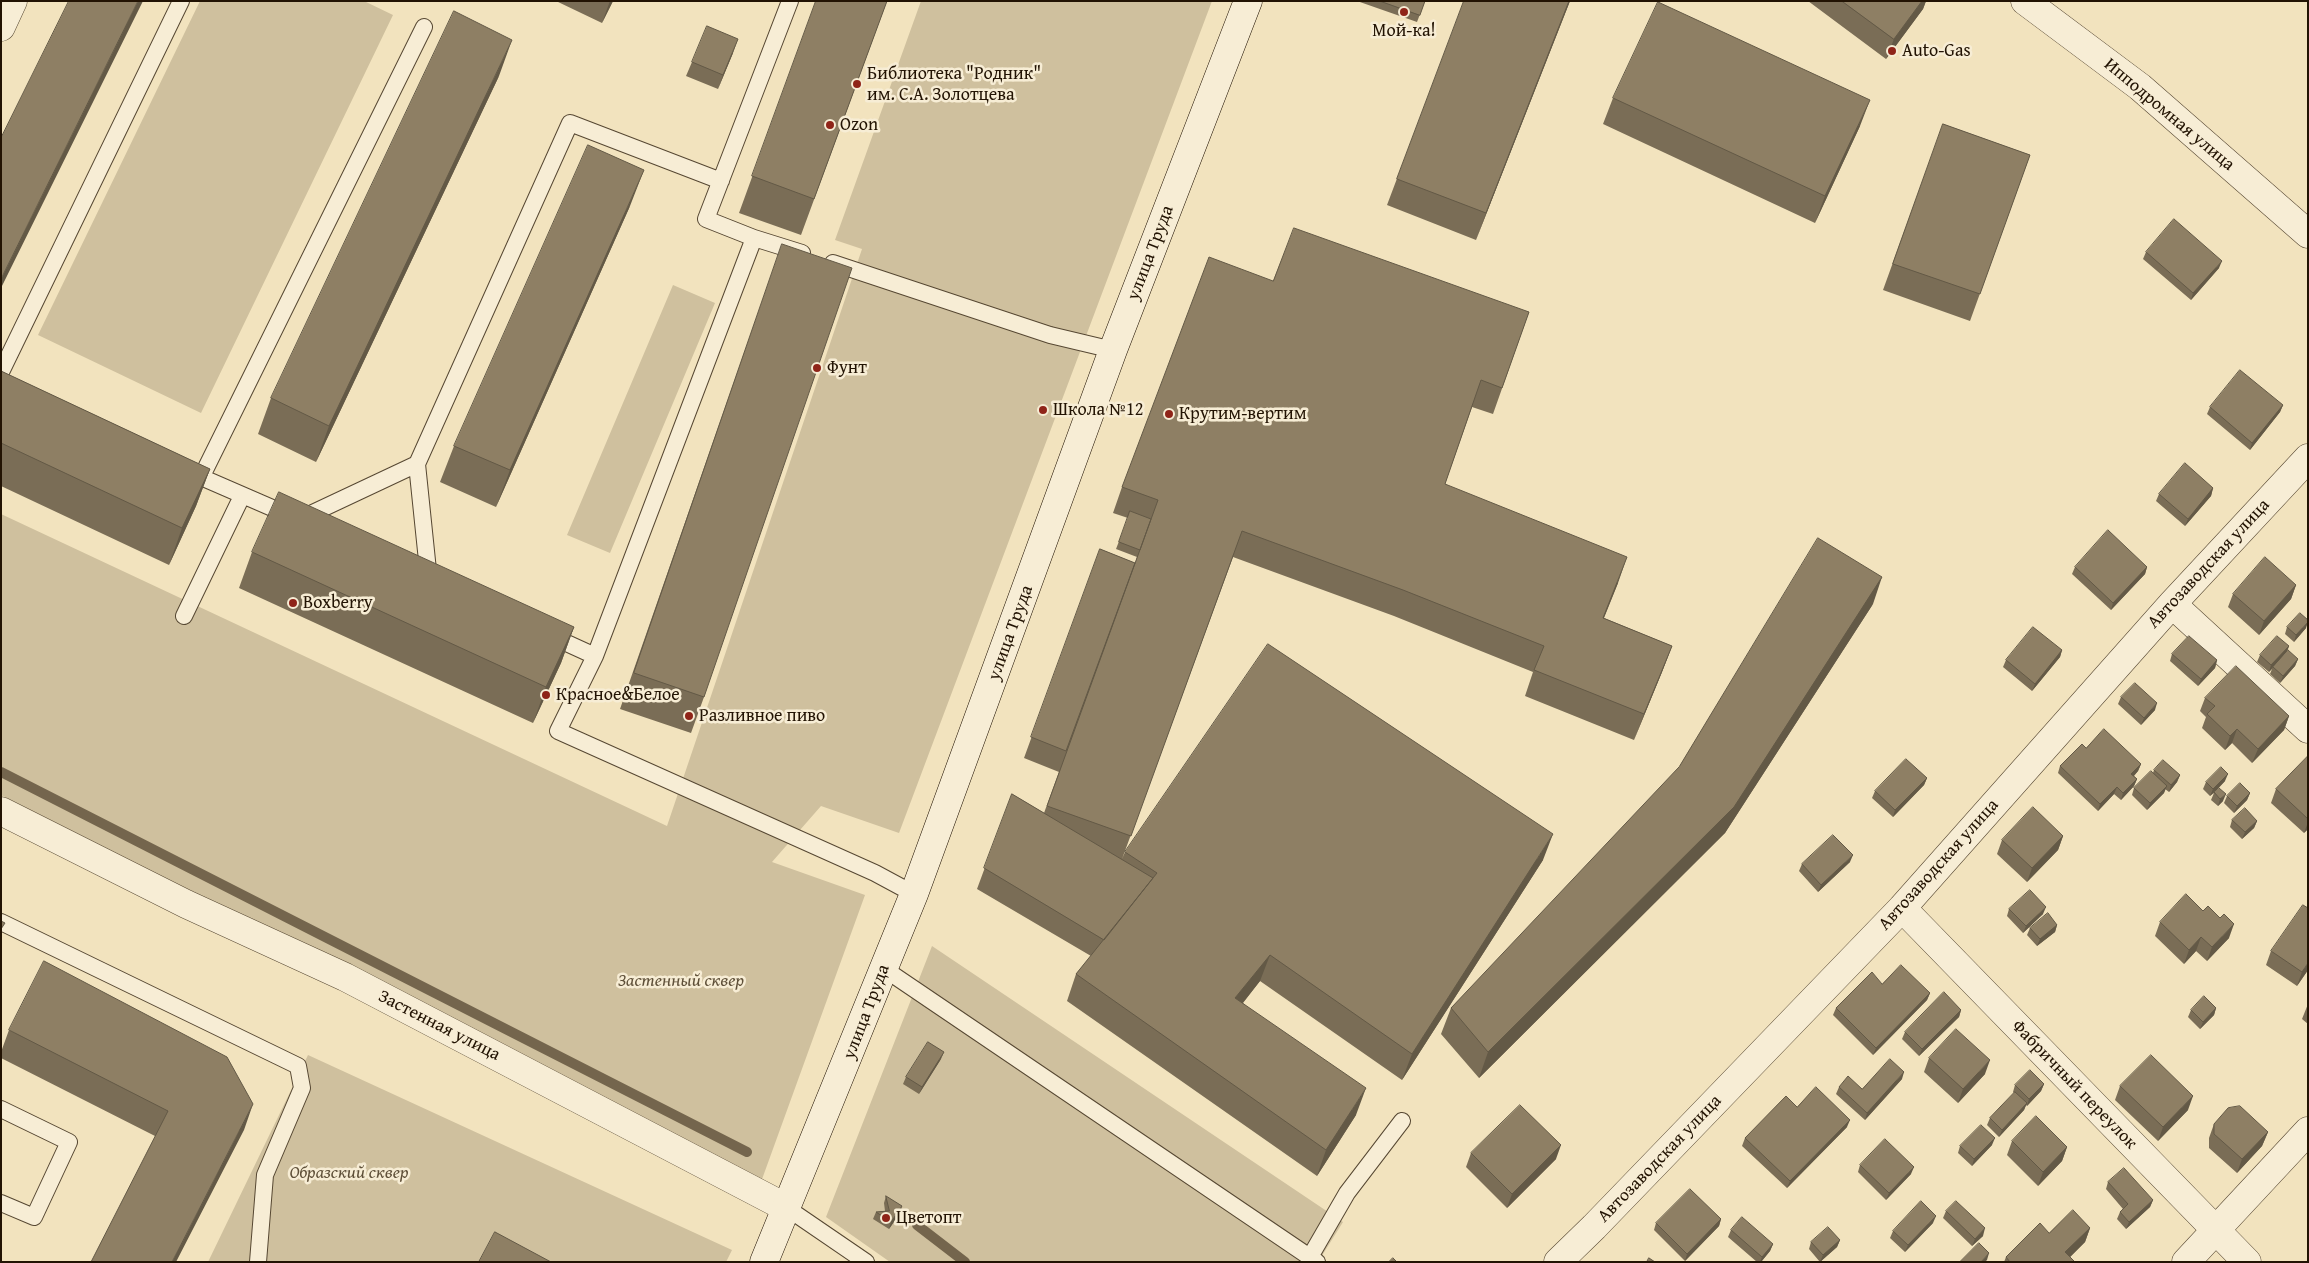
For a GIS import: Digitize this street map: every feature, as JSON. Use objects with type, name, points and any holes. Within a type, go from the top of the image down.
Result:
[{"type":"street","points":[[1,27],[13,1]]},
{"type":"street","name":"улица Труда","points":[[764,1262],[844,1070],[914,894],[1113,350],[1248,1]]},
{"type":"street","name":"Ипподромная улица","points":[[2025,1],[2140,87],[2308,234]]},
{"type":"street","name":"Автозаводская улица","points":[[1558,1262],[1902,908],[2172,604],[2308,458]]},
{"type":"street","points":[[2172,604],[2308,729]]},
{"type":"street","name":"Застенная улица","points":[[1,811],[186,904],[345,977],[787,1208]]},
{"type":"street","name":"Фабричный переулок","points":[[1902,908],[2247,1262]]},
{"type":"street","points":[[2186,1262],[2308,1131]]},
{"type":"lane","points":[[1,372],[181,1]]},
{"type":"lane","points":[[790,1],[706,219],[754,238],[1050,334],[1113,350]]},
{"type":"lane","points":[[201,478],[424,27]]},
{"type":"lane","points":[[429,581],[417,464],[570,123],[720,181]]},
{"type":"lane","points":[[754,238],[595,656],[558,731],[875,873],[914,894]]},
{"type":"lane","points":[[300,519],[417,464]]},
{"type":"lane","points":[[174,465],[317,528]]},
{"type":"lane","points":[[184,616],[242,496]]},
{"type":"lane","points":[[412,572],[447,589]]},
{"type":"lane","points":[[534,628],[595,656]]},
{"type":"lane","points":[[1,922],[292,1061],[298,1066],[302,1088],[264,1175],[258,1262]]},
{"type":"lane","points":[[883,968],[1314,1259],[1347,1193],[1402,1121]]},
{"type":"lane","points":[[1,1109],[69,1142],[34,1217],[1,1203]]},
{"type":"lane","name":"Застенная улица","points":[[787,1208],[859,1260]]},
{"type":"green space","points":[[200,1],[364,1],[393,15],[201,413],[38,335]]},
{"type":"green space","name":"Застенный сквер","points":[[921,1],[1212,1],[899,833],[821,806],[772,862],[865,895],[761,1182],[1,795],[1,514],[667,826],[862,249],[835,240]]},
{"type":"green space","points":[[673,285],[715,303],[610,553],[567,535]]},
{"type":"green space","points":[[932,946],[1343,1222],[1318,1262],[890,1262],[826,1217]]},
{"type":"green space","name":"Образский сквер","points":[[308,1055],[732,1250],[726,1262],[208,1262]]},
{"type":"building","points":[[69,1],[138,1],[1,279],[1,138]]},
{"type":"building","points":[[816,1],[887,1],[814,199],[752,176]]},
{"type":"building","points":[[1380,1],[1425,1],[1420,15]]},
{"type":"building","points":[[1464,1],[1569,1],[1486,213],[1397,179]]},
{"type":"building","points":[[1842,1],[1922,1],[1894,39]]},
{"type":"building","points":[[1658,2],[1870,100],[1825,196],[1613,98]]},
{"type":"building","points":[[454,11],[512,40],[329,426],[271,398]]},
{"type":"building","points":[[707,26],[738,39],[723,75],[692,62]]},
{"type":"building","points":[[1943,124],[2030,155],[1980,294],[1893,264]]},
{"type":"building","points":[[588,145],[644,170],[510,470],[454,446]]},
{"type":"building","points":[[2174,219],[2222,261],[2193,293],[2146,252]]},
{"type":"building","points":[[1294,228],[1529,312],[1502,388],[1481,380],[1445,484],[1627,557],[1603,618],[1672,646],[1644,714],[1534,670],[1544,646],[1403,590],[1242,531],[1131,836],[1047,806],[1158,500],[1122,487],[1209,257],[1273,281]]},
{"type":"building","points":[[782,244],[852,268],[704,697],[634,673]]},
{"type":"building","points":[[2240,370],[2283,405],[2252,443],[2210,407]]},
{"type":"building","points":[[1,371],[210,469],[182,528],[1,443]]},
{"type":"building","points":[[2185,463],[2213,488],[2188,519],[2159,494]]},
{"type":"building","points":[[279,492],[574,627],[546,687],[252,552]]},
{"type":"building","points":[[1130,511],[1151,519],[1140,550],[1119,542]]},
{"type":"building","points":[[2108,530],[2147,567],[2113,603],[2075,567]]},
{"type":"building","points":[[1818,538],[1882,577],[1734,807],[1488,1052],[1451,1008],[1679,767]]},
{"type":"building","points":[[1100,549],[1135,563],[1066,751],[1031,737]]},
{"type":"building","points":[[2265,557],[2296,585],[2264,621],[2233,594]]},
{"type":"building","points":[[2300,613],[2308,622],[2296,635],[2287,627]]},
{"type":"building","points":[[2033,627],[2062,650],[2035,684],[2006,660]]},
{"type":"building","points":[[2189,636],[2217,660],[2201,679],[2172,654]]},
{"type":"building","points":[[2277,636],[2289,646],[2271,665],[2260,655]]},
{"type":"building","points":[[1268,644],[1553,834],[1412,1054],[1270,955],[1235,998],[1366,1088],[1326,1150],[1076,974],[1157,873],[1125,852]]},
{"type":"building","points":[[2288,650],[2298,659],[2283,676],[2273,667]]},
{"type":"building","points":[[2236,666],[2289,716],[2258,749],[2237,729],[2230,736],[2207,714],[2215,706],[2205,698]]},
{"type":"building","points":[[2135,683],[2157,703],[2144,718],[2121,697]]},
{"type":"building","points":[[2104,729],[2141,764],[2131,774],[2137,779],[2123,793],[2117,787],[2100,804],[2060,766],[2082,744],[2086,748]]},
{"type":"building","points":[[2308,756],[2308,819],[2276,789]]},
{"type":"building","points":[[1906,759],[1927,778],[1895,810],[1875,791]]},
{"type":"building","points":[[2163,760],[2180,775],[2171,785],[2154,770]]},
{"type":"building","points":[[2221,767],[2228,774],[2213,789],[2206,782]]},
{"type":"building","points":[[2151,771],[2167,786],[2150,803],[2134,788]]},
{"type":"building","points":[[2240,783],[2250,793],[2237,806],[2227,796]]},
{"type":"building","points":[[2219,788],[2226,794],[2220,799],[2214,792]]},
{"type":"building","points":[[1012,794],[1153,878],[1104,940],[984,868]]},
{"type":"building","points":[[2033,807],[2063,836],[2032,868],[2002,840]]},
{"type":"building","points":[[2245,808],[2257,821],[2245,832],[2232,820]]},
{"type":"building","points":[[1833,835],[1853,855],[1821,885],[1802,864]]},
{"type":"building","points":[[2030,890],[2046,907],[2026,926],[2009,909]]},
{"type":"building","points":[[2186,894],[2203,911],[2208,906],[2220,918],[2224,914],[2234,924],[2212,947],[2201,937],[2189,950],[2160,922]]},
{"type":"building","points":[[2303,905],[2308,908],[2308,963],[2302,972],[2271,951]]},
{"type":"building","points":[[2048,913],[2057,925],[2040,939],[2030,928]]},
{"type":"building","points":[[1,921],[5,923],[1,929]]},
{"type":"building","points":[[44,961],[227,1057],[253,1104],[172,1262],[91,1262],[168,1111],[9,1030]]},
{"type":"building","points":[[1901,965],[1930,993],[1876,1048],[1836,1008],[1872,972],[1882,984]]},
{"type":"building","points":[[1944,992],[1961,1010],[1922,1049],[1905,1032]]},
{"type":"building","points":[[2204,996],[2216,1008],[2203,1022],[2191,1010]]},
{"type":"building","points":[[1956,1029],[1990,1060],[1963,1089],[1929,1058]]},
{"type":"building","points":[[928,1042],[944,1052],[922,1087],[906,1077]]},
{"type":"building","points":[[2151,1055],[2193,1096],[2163,1127],[2120,1086]]},
{"type":"building","points":[[1890,1059],[1904,1072],[1867,1113],[1839,1087],[1848,1076],[1862,1089]]},
{"type":"building","points":[[2030,1070],[2044,1084],[2029,1099],[2015,1085]]},
{"type":"building","points":[[1816,1087],[1850,1120],[1790,1181],[1745,1138],[1786,1096],[1797,1107]]},
{"type":"building","points":[[2015,1092],[2027,1103],[2002,1130],[1990,1118]]},
{"type":"building","points":[[1520,1105],[1561,1145],[1512,1194],[1471,1153]]},
{"type":"building","points":[[2240,1106],[2268,1132],[2242,1159],[2214,1134],[2214,1124],[2228,1108]]},
{"type":"building","points":[[2036,1116],[2067,1147],[2043,1172],[2012,1141]]},
{"type":"building","points":[[1981,1125],[1995,1138],[1974,1159],[1960,1146]]},
{"type":"building","points":[[1885,1139],[1914,1167],[1889,1193],[1860,1165]]},
{"type":"building","points":[[2124,1168],[2153,1200],[2129,1222],[2120,1212],[2128,1204],[2108,1182]]},
{"type":"building","points":[[1690,1189],[1721,1219],[1687,1254],[1656,1223]]},
{"type":"building","points":[[886,1196],[902,1206],[891,1222],[876,1212],[889,1211]]},
{"type":"building","points":[[1921,1201],[1936,1216],[1908,1245],[1893,1231]]},
{"type":"building","points":[[1956,1201],[1985,1228],[1975,1239],[1946,1211]]},
{"type":"building","points":[[2073,1210],[2090,1228],[2065,1252],[2075,1262],[2010,1262],[2006,1257],[2040,1223],[2049,1233]]},
{"type":"building","points":[[1742,1217],[1773,1244],[1762,1257],[1731,1230]]},
{"type":"building","points":[[1828,1227],[1840,1240],[1823,1255],[1811,1242]]},
{"type":"building","points":[[495,1232],[551,1262],[479,1262]]},
{"type":"building","points":[[1979,1243],[1989,1253],[1981,1262],[1960,1262]]},
{"type":"building","points":[[1393,1258],[1397,1262],[1389,1262]]},
{"type":"building","points":[[1649,1258],[1655,1262],[1647,1262]]},
{"type":"waterway","points":[[1,772],[747,1152]]},
{"type":"waterway","points":[[917,1225],[965,1262]]},
{"type":"place","name":"Мой-ка!","points":[[1404,12]]},
{"type":"place","name":"Auto-Gas","points":[[1892,51]]},
{"type":"place","name":"Библиотека \"Родник\" им. С.А. Золотцева","points":[[857,84]]},
{"type":"place","name":"Ozon","points":[[830,125]]},
{"type":"place","name":"Фунт","points":[[817,368]]},
{"type":"place","name":"Школа №12","points":[[1043,410]]},
{"type":"place","name":"Крутим-вертим","points":[[1169,414]]},
{"type":"place","name":"Boxberry","points":[[293,603]]},
{"type":"place","name":"Красное&Белое","points":[[546,695]]},
{"type":"place","name":"Разливное пиво","points":[[689,716]]},
{"type":"place","name":"Цветопт","points":[[886,1218]]}]
